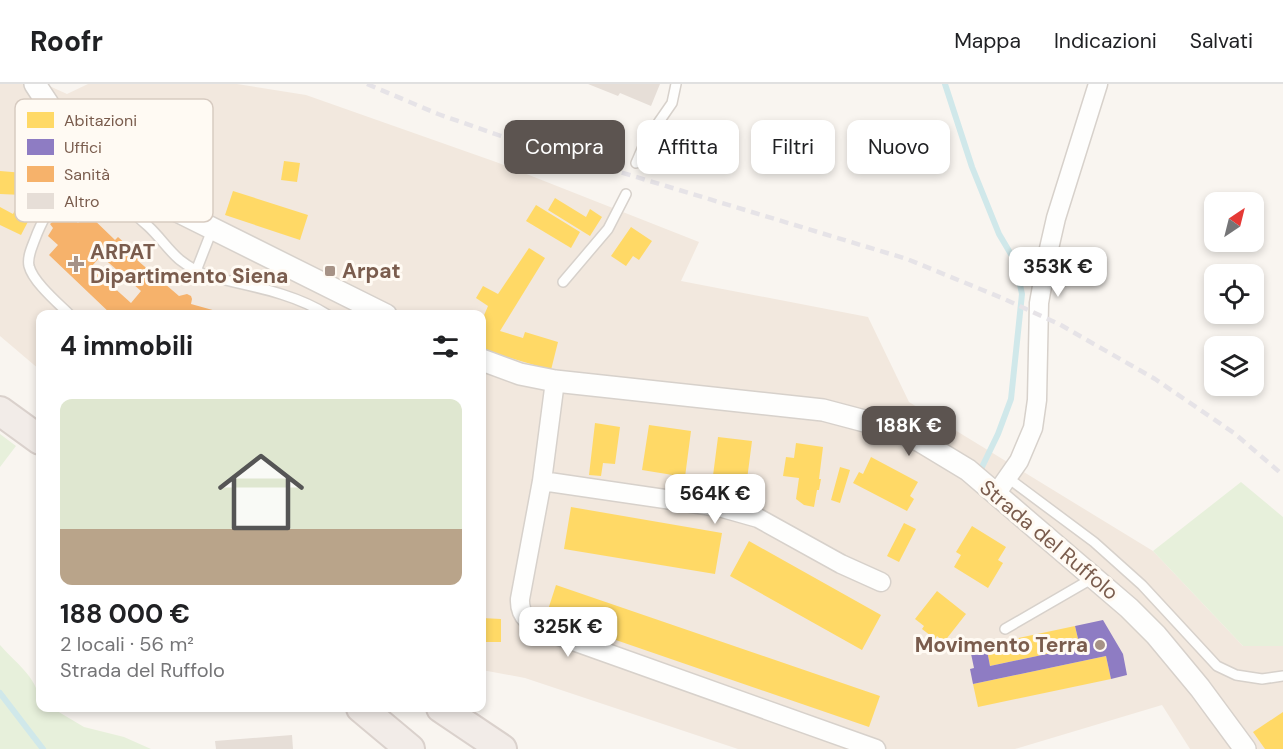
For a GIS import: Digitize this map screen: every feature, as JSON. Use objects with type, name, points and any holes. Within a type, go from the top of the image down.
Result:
[{"type":"highway","points":[[0,411],[36,437]]},
{"type":"highway","points":[[366,712],[410,749]]},
{"type":"highway","points":[[447,712],[502,749]]},
{"type":"street","points":[[34,84],[44,99]]},
{"type":"street","points":[[1002,486],[1018,461],[1033,428],[1038,400],[1040,303],[1048,253],[1056,218],[1098,84]]},
{"type":"street","points":[[197,222],[376,310]]},
{"type":"street","name":"Strada del Ruffolo","points":[[486,361],[520,374],[555,381],[823,410],[891,428],[927,444],[968,470],[1002,486],[1156,635],[1200,688],[1245,749]]},
{"type":"street","points":[[555,381],[543,481],[520,599],[520,610],[526,620],[555,634],[876,749]]},
{"type":"street","points":[[543,481],[747,513],[784,531],[841,564],[881,582]]},
{"type":"lane","points":[[636,163],[645,142],[672,103],[676,84]]},
{"type":"lane","points":[[563,282],[608,229],[626,194]]},
{"type":"lane","points":[[44,222],[28,257],[29,266],[34,276],[65,310]]},
{"type":"lane","points":[[142,222],[174,255],[196,271],[295,299],[318,310]]},
{"type":"lane","points":[[196,271],[212,230]]},
{"type":"lane","points":[[1002,486],[1094,542],[1142,585],[1217,666],[1236,675],[1262,679],[1283,676]]},
{"type":"lane","points":[[1005,629],[1095,577]]},
{"type":"shaded area","points":[[0,84],[45,84],[67,94],[88,84],[237,84],[306,95],[504,165],[504,174],[526,174],[699,242],[681,281],[868,317],[909,402],[1153,551],[1243,646],[1283,646],[1283,749],[1190,749],[1162,705],[1015,749],[738,749],[525,678],[486,671],[486,310],[36,310],[36,367],[0,336]]},
{"type":"green space","points":[[0,434],[16,446],[0,467]]},
{"type":"green space","points":[[1241,482],[1283,517],[1283,646],[1243,646],[1153,551]]},
{"type":"green space","points":[[0,645],[32,680],[36,688],[36,712],[59,712],[84,727],[124,737],[151,749],[0,749]]},
{"type":"building: Abitazioni","points":[[284,161],[300,163],[297,182],[281,180]]},
{"type":"building: Abitazioni","points":[[0,171],[15,172],[15,195],[0,194]]},
{"type":"building: Abitazioni","points":[[233,191],[308,215],[300,240],[225,215]]},
{"type":"building: Abitazioni","points":[[555,198],[586,217],[590,209],[602,217],[590,236],[548,210]]},
{"type":"building: Abitazioni","points":[[536,205],[580,232],[571,248],[526,221]]},
{"type":"building: Abitazioni","points":[[0,207],[13,214],[15,210],[15,222],[28,222],[21,235],[0,225]]},
{"type":"building: Abitazioni","points":[[631,227],[652,241],[639,260],[633,256],[626,266],[611,256]]},
{"type":"building: Abitazioni","points":[[529,248],[545,258],[500,331],[523,338],[525,332],[558,342],[551,370],[486,351],[488,306],[476,298],[483,286],[498,294]]},
{"type":"building: Abitazioni","points":[[595,423],[620,427],[615,464],[603,463],[601,476],[589,475]]},
{"type":"building: Abitazioni","points":[[649,425],[691,431],[685,477],[642,470]]},
{"type":"building: Abitazioni","points":[[718,437],[752,441],[745,495],[711,491]]},
{"type":"building: Abitazioni","points":[[796,443],[823,447],[819,479],[821,479],[814,507],[804,505],[796,499],[799,478],[783,476],[786,457],[794,458]]},
{"type":"building: Abitazioni","points":[[871,457],[918,482],[910,496],[914,499],[907,511],[853,483],[859,472],[863,474]]},
{"type":"building: Abitazioni","points":[[840,467],[850,470],[840,503],[831,500]]},
{"type":"building: Abitazioni","points":[[571,507],[722,533],[715,574],[564,549]]},
{"type":"building: Abitazioni","points":[[904,523],[916,529],[899,562],[887,556]]},
{"type":"building: Abitazioni","points":[[972,526],[1006,547],[998,560],[1003,563],[988,588],[954,567],[961,555],[956,552]]},
{"type":"building: Abitazioni","points":[[749,541],[881,615],[862,650],[730,576]]},
{"type":"building: Abitazioni","points":[[556,585],[880,696],[869,727],[546,616]]},
{"type":"building: Abitazioni","points":[[937,591],[966,614],[944,642],[937,636],[935,639],[922,629],[924,626],[915,619]]},
{"type":"building: Abitazioni","points":[[486,618],[501,619],[501,642],[486,642]]},
{"type":"building: Abitazioni","points":[[1075,626],[1080,647],[990,666],[986,645]]},
{"type":"building: Abitazioni","points":[[1106,656],[1111,679],[978,707],[973,684]]},
{"type":"building: Abitazioni","points":[[1283,712],[1283,749],[1265,749],[1253,732]]},
{"type":"building: Uffici","points":[[1103,620],[1123,654],[1127,675],[1111,679],[1106,656],[973,684],[970,669],[974,668],[970,649],[986,645],[990,666],[1080,647],[1075,626]]},
{"type":"building: Sanità","name":"ARPAT Dipartimento Siena","points":[[52,222],[96,222],[115,240],[118,237],[140,257],[137,260],[179,296],[187,294],[191,296],[191,304],[213,310],[107,310],[49,255],[58,245],[48,236],[53,228],[50,224]],"holes":[[[101,256],[141,291],[131,303],[91,267]]]},
{"type":"building: Altro","points":[[588,84],[660,84],[651,106],[620,93],[618,96]]},
{"type":"building: Altro","points":[[292,735],[293,749],[216,749],[215,741]]},
{"type":"waterway","points":[[945,84],[972,167],[999,234],[1015,261],[1022,294],[1011,399],[998,434],[981,469]]},
{"type":"waterway","points":[[0,693],[43,749]]},
{"type":"railway","points":[[367,84],[438,114],[501,136],[907,259],[1002,298],[1059,324],[1155,379],[1234,433],[1283,475]]},
{"type":"place","name":"ARPAT Dipartimento Siena","points":[[76,264]]},
{"type":"place","name":"Arpat","points":[[330,271]]},
{"type":"place","name":"Movimento Terra","points":[[1100,645]]}]
